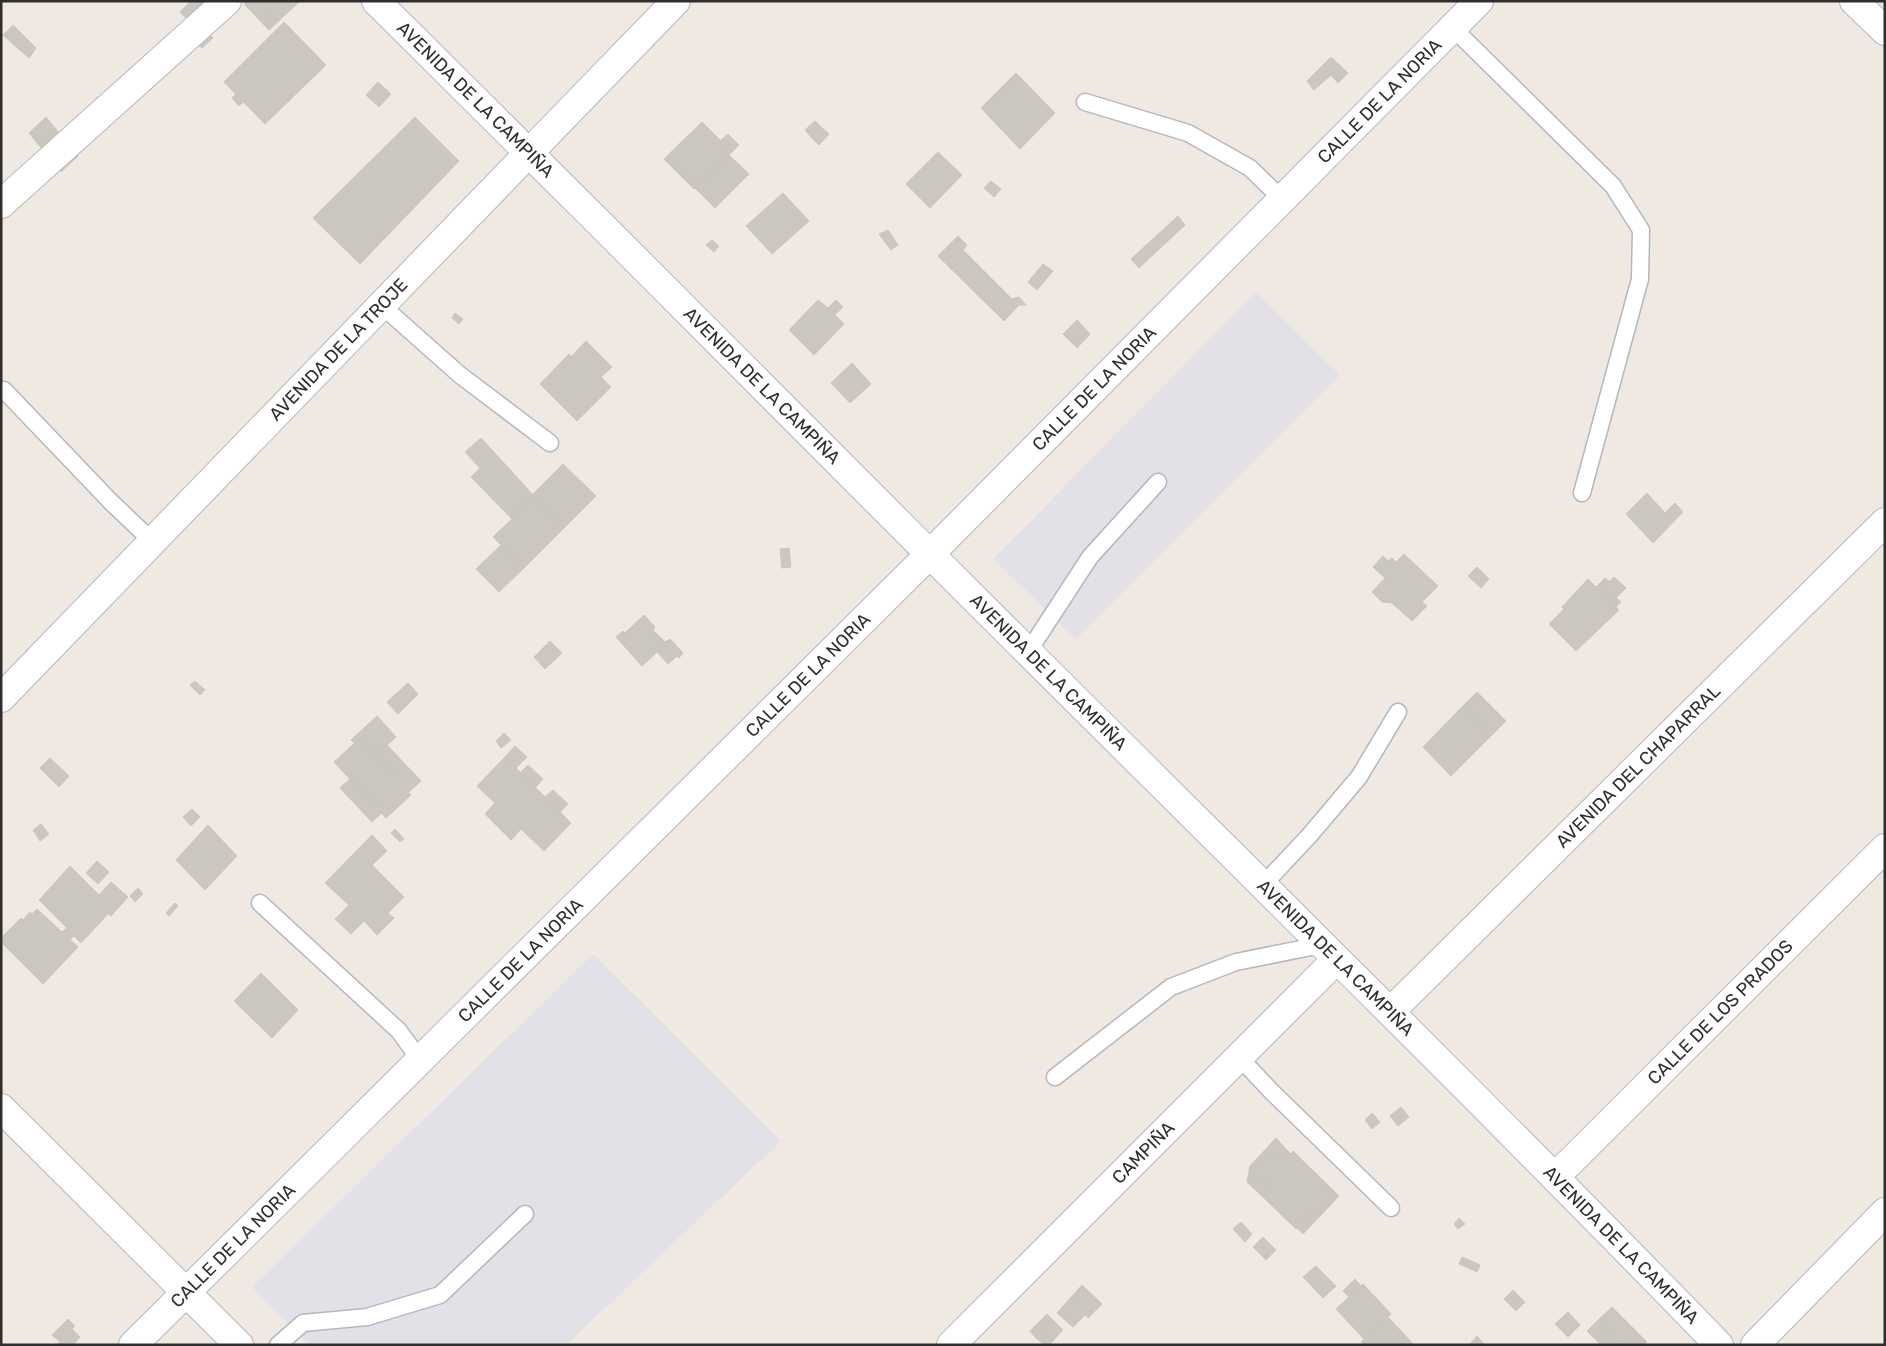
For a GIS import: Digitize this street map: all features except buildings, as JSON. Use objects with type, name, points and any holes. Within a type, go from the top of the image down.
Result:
[{"type":"street","points":[[1,204],[227,1]]},
{"type":"street","name":"AVENIDA DE LA CAMPIÑA","points":[[376,1],[1262,886],[1556,1176],[1719,1345]]},
{"type":"street","name":"AVENIDA DE LA TROJE","points":[[1,698],[676,1]]},
{"type":"street","name":"CALLE DE LA NORIA","points":[[133,1345],[930,554],[1479,1]]},
{"type":"street","points":[[1854,1],[1885,31]]},
{"type":"street","name":"AVENIDA DEL CHAPARRAL","points":[[1390,1012],[1885,522]]},
{"type":"street","name":"CALLE DE LOS PRADOS","points":[[1556,1176],[1885,848]]},
{"type":"street","name":"CAMPIÑA","points":[[951,1345],[1239,1057],[1329,952]]},
{"type":"street","points":[[1,1108],[239,1345]]},
{"type":"street","points":[[1754,1345],[1885,1212]]},
{"type":"lane","points":[[1452,28],[1613,186],[1641,230],[1640,279],[1582,493]]},
{"type":"lane","points":[[1085,102],[1188,133],[1250,168],[1282,199]]},
{"type":"lane","points":[[381,305],[460,375],[550,443]]},
{"type":"lane","points":[[4,390],[152,542]]},
{"type":"lane","points":[[1028,652],[1090,556],[1158,482]]},
{"type":"lane","points":[[1262,886],[1309,836],[1359,777],[1398,712]]},
{"type":"lane","points":[[260,903],[399,1031],[420,1060]]},
{"type":"lane","points":[[1055,1077],[1171,987],[1236,962],[1329,952]]},
{"type":"lane","points":[[1239,1057],[1271,1091],[1391,1208]]},
{"type":"lane","points":[[278,1345],[303,1323],[367,1317],[440,1295],[525,1214]]},
{"type":"shaded area","points":[[1256,292],[1340,375],[1076,639],[993,559]]},
{"type":"shaded area","points":[[593,954],[781,1141],[566,1345],[309,1345],[252,1287]]}]
